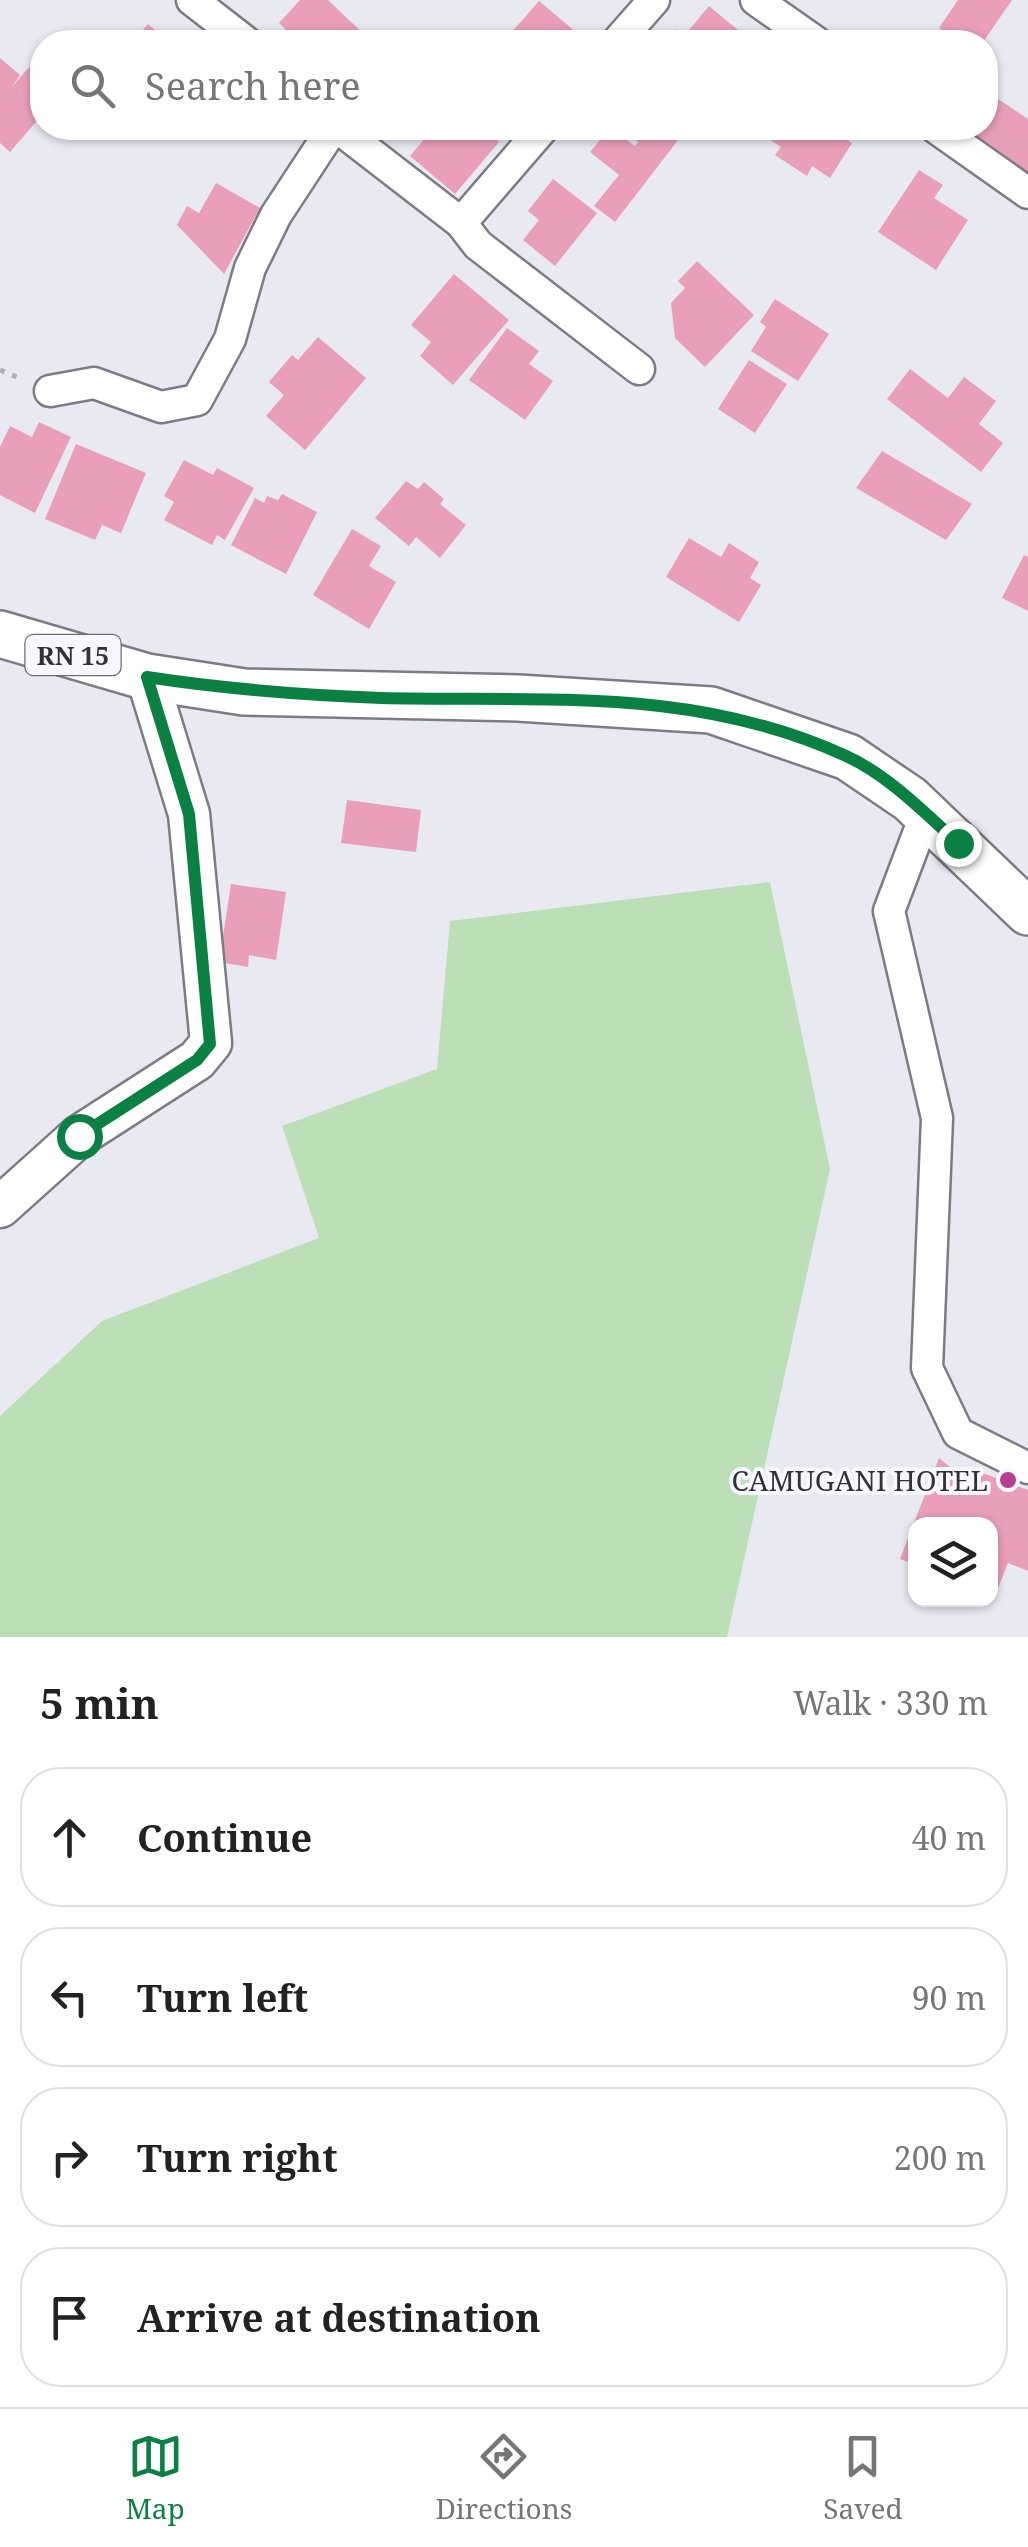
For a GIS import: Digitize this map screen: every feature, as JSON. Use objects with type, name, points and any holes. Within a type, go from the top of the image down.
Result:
[{"type":"main road","name":"RN 15","points":[[0,634],[147,677],[244,692],[518,698],[710,710],[848,756],[926,813],[1028,912]]},
{"type":"street","points":[[192,0],[231,30]]},
{"type":"street","points":[[628,30],[654,0]]},
{"type":"street","points":[[756,0],[799,30]]},
{"type":"street","points":[[50,391],[94,383],[161,407],[197,400],[230,339],[250,268],[276,214],[328,140]]},
{"type":"street","points":[[352,140],[461,224],[478,245],[639,369]]},
{"type":"street","points":[[461,224],[534,140]]},
{"type":"street","points":[[953,140],[1028,193]]},
{"type":"street","points":[[0,1207],[79,1136],[197,1060],[210,1044],[189,814],[147,677]]},
{"type":"street","points":[[926,813],[889,911],[937,1118],[926,1368],[958,1433],[1028,1468]]},
{"type":"green space","points":[[770,882],[830,1169],[727,1637],[0,1637],[0,1416],[102,1321],[319,1238],[282,1126],[437,1069],[450,921]]},
{"type":"building","points":[[300,0],[328,0],[360,30],[286,30],[279,23]]},
{"type":"building","points":[[958,0],[1012,0],[991,30],[939,28]]},
{"type":"building","points":[[539,1],[574,30],[514,30]]},
{"type":"building","points":[[709,6],[738,30],[689,30]]},
{"type":"building","points":[[0,58],[20,75],[11,88],[30,66],[30,129],[10,152],[0,143]]},
{"type":"building","points":[[998,99],[1028,119],[1028,173],[977,140],[998,140]]},
{"type":"building","points":[[424,140],[499,142],[455,194],[410,156]]},
{"type":"building","points":[[600,140],[627,140],[635,146],[635,140],[678,140],[615,222],[594,206],[619,175],[590,152]]},
{"type":"building","points":[[770,140],[852,143],[830,178],[812,166],[807,176],[775,155],[781,147]]},
{"type":"building","points":[[919,170],[943,185],[934,198],[968,220],[936,270],[878,232]]},
{"type":"building","points":[[553,179],[597,213],[555,266],[523,240],[539,220],[528,211]]},
{"type":"building","points":[[216,183],[260,208],[224,274],[177,225],[187,206],[199,213]]},
{"type":"building","points":[[697,261],[754,315],[705,367],[675,338],[671,303],[685,288],[678,281]]},
{"type":"building","points":[[454,274],[509,320],[453,385],[420,356],[431,342],[411,325]]},
{"type":"building","points":[[775,299],[829,334],[798,381],[751,351],[766,327],[760,322]]},
{"type":"building","points":[[507,328],[539,351],[529,364],[553,381],[525,420],[469,380]]},
{"type":"building","points":[[318,337],[366,378],[305,450],[266,416],[284,395],[269,382],[292,355],[298,360]]},
{"type":"building","points":[[749,360],[787,384],[755,433],[718,409]]},
{"type":"building","points":[[910,369],[948,398],[964,377],[996,401],[979,424],[1003,443],[981,472],[887,399]]},
{"type":"building","points":[[39,422],[71,437],[35,513],[0,495],[0,447],[10,426],[32,437]]},
{"type":"building","points":[[76,444],[146,473],[121,533],[102,525],[95,540],[45,519]]},
{"type":"building","points":[[882,451],[972,504],[946,540],[856,488]]},
{"type":"building","points":[[184,460],[213,475],[217,468],[254,488],[225,540],[217,535],[212,545],[164,520],[174,502],[164,496]]},
{"type":"building","points":[[406,481],[418,489],[424,482],[444,499],[440,504],[466,525],[440,558],[416,537],[409,546],[375,518]]},
{"type":"building","points":[[282,494],[317,512],[286,574],[231,545],[255,498],[264,503],[267,496],[278,500]]},
{"type":"building","points":[[352,529],[381,546],[369,566],[396,582],[369,629],[313,595]]},
{"type":"building","points":[[689,538],[721,557],[729,543],[759,562],[750,578],[761,585],[739,622],[666,577]]},
{"type":"building","points":[[1024,555],[1028,557],[1028,611],[1002,598]]},
{"type":"building","points":[[347,800],[421,810],[416,852],[341,843]]},
{"type":"building","points":[[231,884],[286,892],[276,960],[249,955],[248,967],[219,962]]},
{"type":"building","points":[[939,1458],[958,1473],[956,1487],[976,1489],[983,1473],[1028,1490],[1028,1571],[1008,1563],[998,1588],[998,1517],[916,1517]]},
{"type":"building","points":[[908,1538],[908,1562],[900,1559]]},
{"type":"place","name":"CAMUGANI HOTEL","points":[[1008,1480]]},
{"type":"route","points":[[79,1136],[197,1060],[210,1044],[189,814],[147,677],[244,692],[518,698],[710,710],[848,756],[910,799],[958,843]]}]
